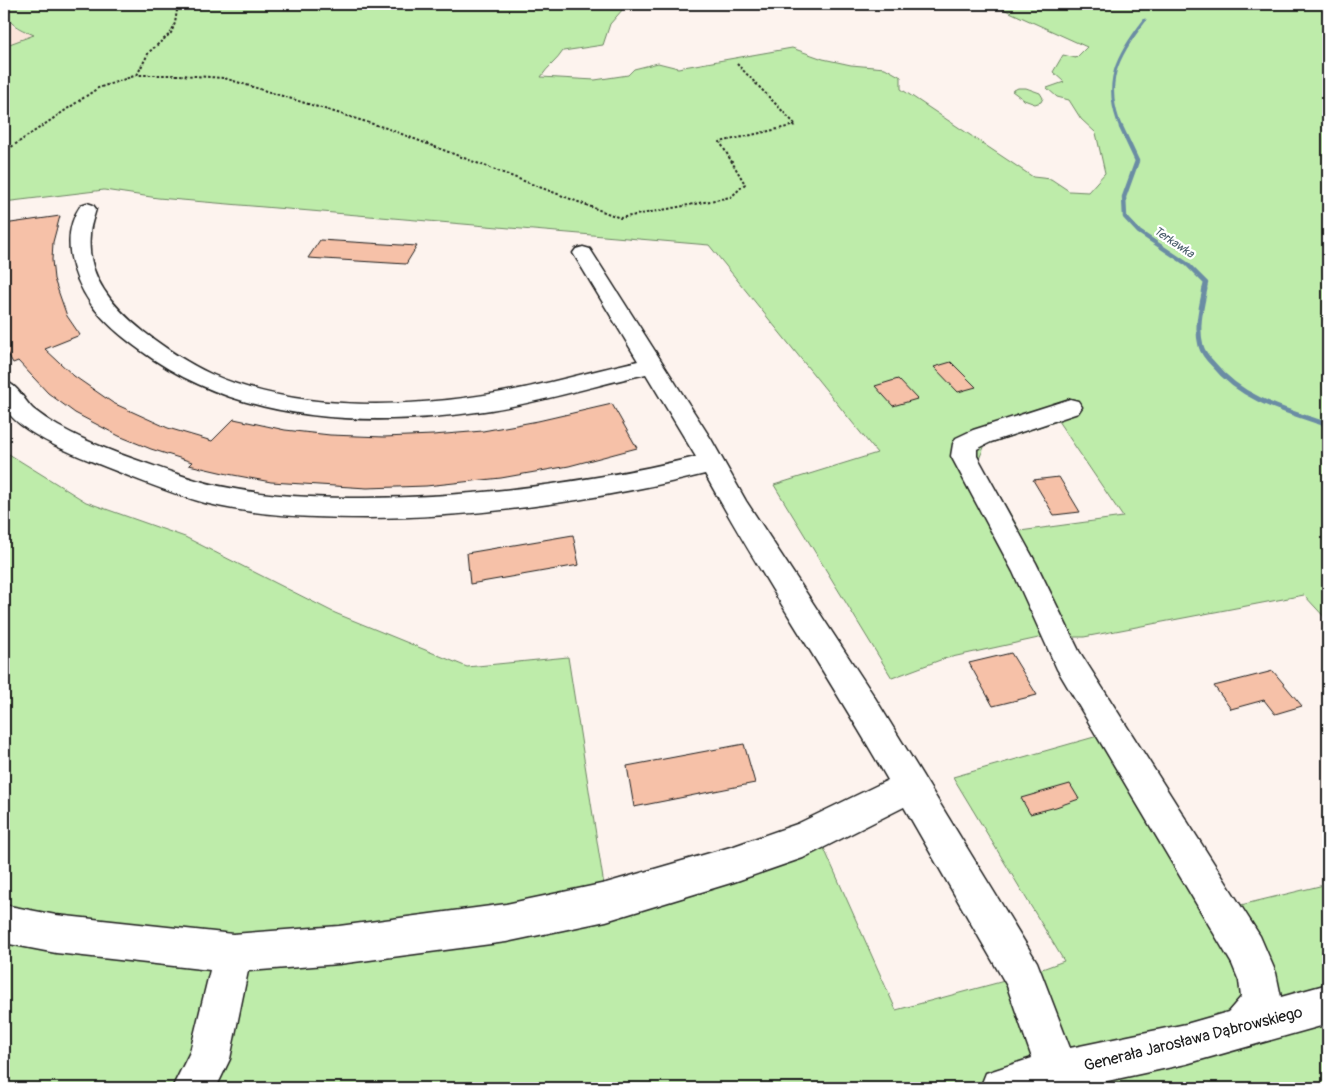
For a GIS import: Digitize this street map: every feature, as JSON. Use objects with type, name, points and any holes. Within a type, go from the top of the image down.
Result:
[{"type":"lane","points":[[87,209],[80,235],[81,258],[95,298],[119,323],[162,356],[211,383],[256,398],[334,409],[387,412],[453,407],[523,396],[652,365]]},
{"type":"lane","points":[[583,253],[712,463],[737,508],[861,703],[1023,976],[1058,1072]]},
{"type":"lane","points":[[4,389],[28,417],[53,434],[97,454],[206,493],[288,506],[386,508],[508,500],[583,491],[655,477],[712,463]]},
{"type":"lane","points":[[1070,407],[965,444],[964,456],[1026,571],[1068,660],[1246,950],[1260,978],[1261,997],[1256,1012],[1239,1030]]},
{"type":"lane","points":[[4,924],[56,934],[233,953],[339,945],[506,923],[606,902],[734,864],[803,840],[911,786]]},
{"type":"lane","points":[[194,1088],[209,1059],[233,953]]},
{"type":"lane","name":"Generała Jarosława Dąbrowskiego","points":[[1000,1088],[1058,1072],[1186,1044],[1328,1004]]},
{"type":"path","points":[[137,75],[142,59],[155,45],[170,35],[176,22],[175,12],[178,4]]},
{"type":"path","points":[[4,152],[98,88],[137,75],[224,78],[386,128],[620,218],[731,197],[745,184],[720,142],[796,125],[737,64]]},
{"type":"shaded area","points":[[4,13],[14,27],[35,35],[4,46]]},
{"type":"green space","points":[[4,4],[617,4],[623,9],[610,24],[603,45],[563,51],[541,77],[595,80],[628,75],[634,69],[658,63],[678,68],[792,48],[823,59],[851,65],[885,68],[901,77],[901,89],[1033,177],[1051,179],[1069,191],[1088,192],[1105,173],[1096,133],[1081,119],[1069,100],[1057,97],[1047,88],[1064,82],[1053,72],[1063,55],[1076,58],[1087,47],[992,4],[1328,4],[1328,621],[1304,595],[1084,637],[1043,637],[943,659],[892,678],[774,485],[877,453],[709,245],[158,198],[104,190],[4,202],[4,46],[34,35],[13,24],[6,16]],"holes":[[[1058,421],[1123,517],[1020,531],[979,459],[985,445]]]},
{"type":"green space","points":[[1018,88],[1026,88],[1040,93],[1043,98],[1041,102],[1035,104],[1024,100],[1012,91]]},
{"type":"green space","points":[[4,451],[86,502],[185,537],[335,613],[467,667],[568,657],[609,917],[726,885],[823,846],[896,1010],[1023,976],[1064,961],[953,777],[1112,732],[1220,910],[1328,884],[1328,1088],[4,1088]]},
{"type":"building","points":[[60,216],[53,242],[54,279],[67,316],[80,335],[45,349],[74,376],[113,403],[168,428],[212,441],[234,419],[285,430],[330,435],[384,437],[433,435],[483,431],[612,404],[637,448],[569,466],[501,478],[426,486],[367,488],[271,482],[189,465],[192,462],[151,449],[119,436],[75,413],[48,393],[18,361],[13,363],[4,347],[4,224]]},
{"type":"building","points":[[320,240],[417,246],[406,264],[308,258]]},
{"type":"building","points":[[951,362],[976,387],[958,392],[934,367]]},
{"type":"building","points":[[898,379],[917,399],[893,406],[875,386]]},
{"type":"building","points":[[1059,477],[1080,512],[1054,515],[1033,480]]},
{"type":"building","points":[[573,535],[579,565],[470,584],[467,553]]},
{"type":"building","points":[[1011,653],[1037,695],[993,706],[969,663]]},
{"type":"building","points":[[1273,671],[1302,706],[1275,714],[1264,700],[1231,709],[1214,686]]},
{"type":"building","points":[[744,744],[755,783],[634,807],[627,766]]},
{"type":"building","points":[[1070,784],[1079,799],[1056,807],[1030,814],[1021,798]]},
{"type":"waterway","name":"Terkawka","points":[[1121,128],[1115,112],[1113,97],[1115,71],[1127,46],[1145,20]]},
{"type":"waterway","name":"Terkawka","points":[[1121,127],[1137,161],[1124,197],[1125,217],[1139,232],[1187,264],[1206,283],[1204,291]]},
{"type":"waterway","name":"Terkawka","points":[[1205,289],[1199,332],[1202,349],[1210,361],[1225,377],[1252,396],[1281,409],[1328,425]]}]
